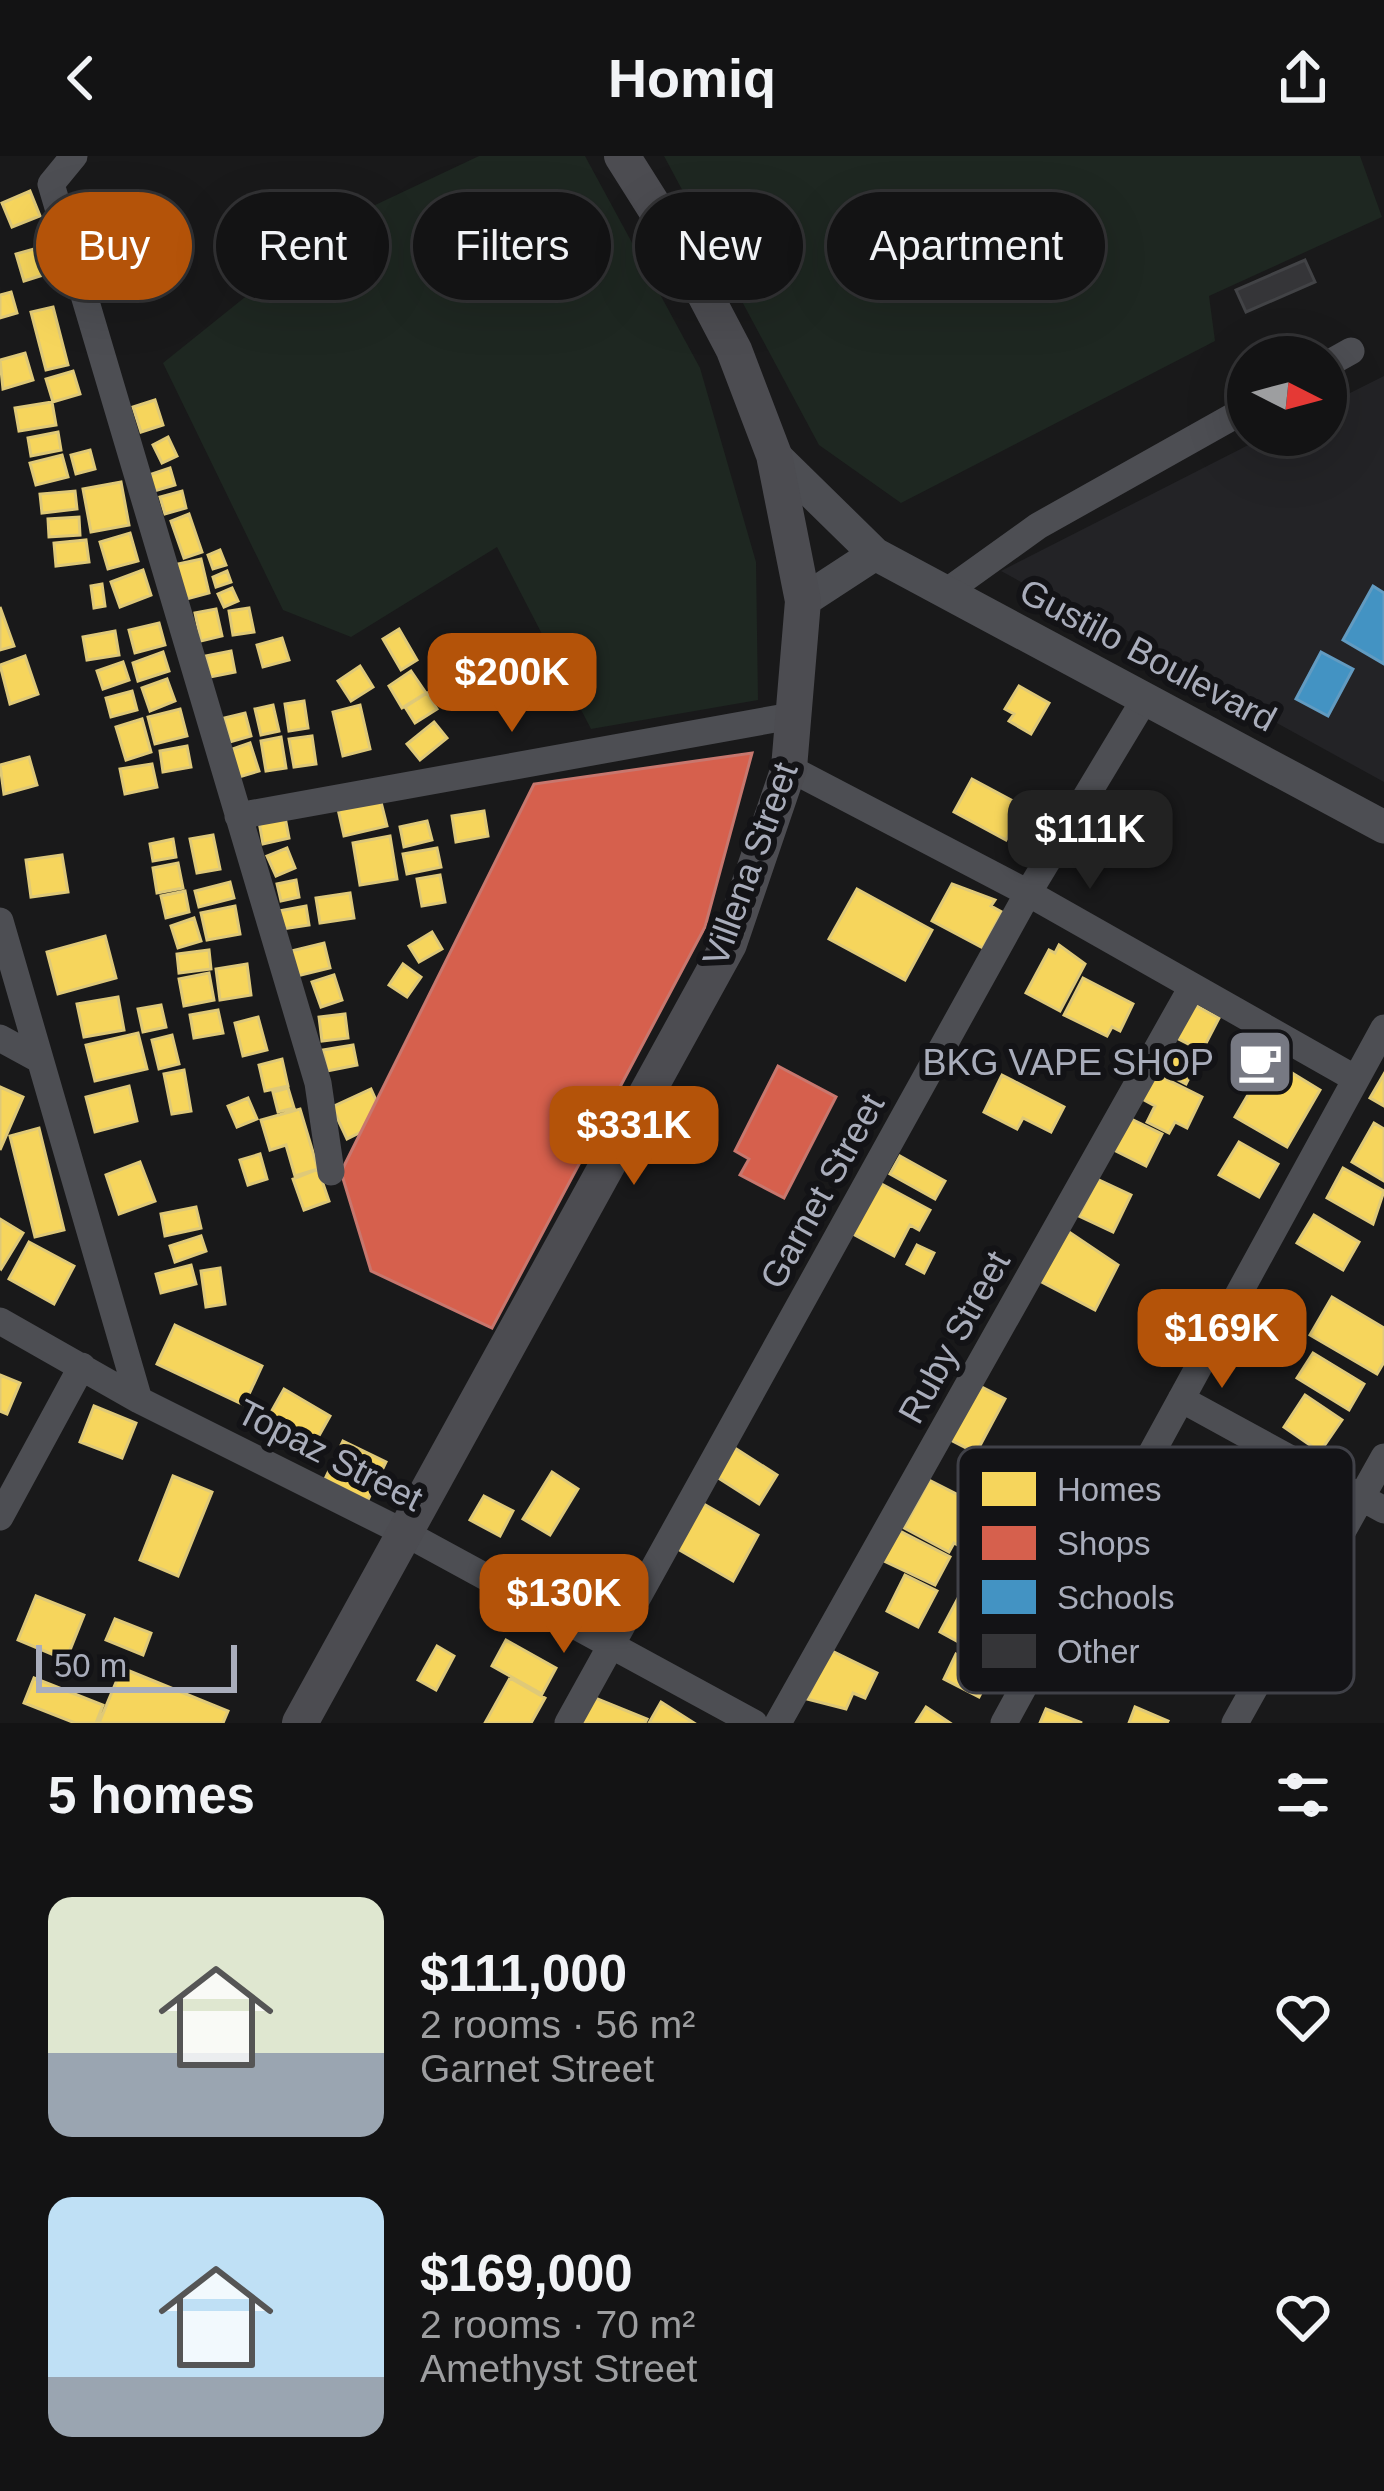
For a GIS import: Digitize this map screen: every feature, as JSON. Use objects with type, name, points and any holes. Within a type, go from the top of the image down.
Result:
[{"type":"main road","name":"Villena Street","points":[[300,1723],[729,944],[789,768],[803,601],[774,455],[734,350],[682,251],[622,156]]},
{"type":"street","points":[[74,156],[51,184],[318,1083],[331,1172]]},
{"type":"street","points":[[946,592],[1038,526],[1227,420]]},
{"type":"street","name":"Gustilo Boulevard","points":[[774,455],[875,554],[1384,827]]},
{"type":"street","points":[[803,601],[875,554]]},
{"type":"street","name":"Garnet Street","points":[[568,1723],[1028,893],[1146,697]]},
{"type":"street","points":[[238,816],[797,715]]},
{"type":"street","points":[[789,768],[1028,893],[1356,1079]]},
{"type":"street","points":[[0,921],[140,1400]]},
{"type":"street","name":"Ruby Street","points":[[778,1723],[1192,987]]},
{"type":"street","points":[[1155,1447],[1384,1028]]},
{"type":"street","points":[[0,1038],[40,1060]]},
{"type":"street","name":"Topaz Street","points":[[0,1321],[140,1400],[405,1533],[754,1723]]},
{"type":"street","points":[[0,1517],[82,1366]]},
{"type":"street","points":[[1181,1399],[1270,1447]]},
{"type":"street","points":[[1354,1533],[1373,1503],[1384,1457]]},
{"type":"street","points":[[1004,1723],[1020,1693]]},
{"type":"street","points":[[1234,1723],[1253,1693]]},
{"type":"shaded area","points":[[479,156],[585,156],[605,192],[413,192],[413,300],[611,300],[611,204],[635,248],[635,300],[663,300],[700,368],[756,562],[758,700],[591,729],[497,547],[351,637],[283,610],[163,363],[241,300],[389,300],[389,198]]},
{"type":"shaded area","points":[[664,156],[1360,156],[1382,217],[1209,296],[1215,341],[901,503],[819,445],[741,300],[803,300],[803,192],[683,192]]},
{"type":"shaded area","points":[[1384,376],[1384,782],[1001,571],[1227,456],[1347,456],[1347,394]]},
{"type":"building: Homes","points":[[30,191],[36,218],[12,227],[2,203]]},
{"type":"building: Homes","points":[[36,248],[36,277],[24,281],[16,254]]},
{"type":"building: Homes","points":[[11,292],[17,313],[0,318],[0,295]]},
{"type":"building: Homes","points":[[53,307],[68,365],[46,370],[31,312]]},
{"type":"building: Homes","points":[[25,353],[33,380],[3,389],[0,360]]},
{"type":"building: Homes","points":[[73,371],[80,394],[53,402],[46,379]]},
{"type":"building: Homes","points":[[155,400],[163,425],[141,432],[133,407]]},
{"type":"building: Homes","points":[[52,402],[56,425],[19,431],[15,408]]},
{"type":"building: Homes","points":[[58,432],[61,450],[31,456],[28,438]]},
{"type":"building: Homes","points":[[168,437],[177,456],[162,463],[153,445]]},
{"type":"building: Homes","points":[[90,450],[95,469],[76,474],[71,455]]},
{"type":"building: Homes","points":[[62,455],[68,477],[36,485],[30,463]]},
{"type":"building: Homes","points":[[170,468],[175,485],[151,492],[146,476]]},
{"type":"building: Homes","points":[[121,482],[129,525],[91,532],[83,489]]},
{"type":"building: Homes","points":[[75,491],[77,509],[42,513],[40,494]]},
{"type":"building: Homes","points":[[182,491],[186,508],[165,514],[160,497]]},
{"type":"building: Homes","points":[[189,514],[202,552],[184,558],[171,521]]},
{"type":"building: Homes","points":[[79,517],[80,535],[49,537],[48,519]]},
{"type":"building: Homes","points":[[130,533],[138,561],[108,569],[100,542]]},
{"type":"building: Homes","points":[[86,540],[89,562],[56,566],[54,543]]},
{"type":"building: Homes","points":[[220,550],[226,565],[213,569],[208,555]]},
{"type":"building: Homes","points":[[201,559],[209,593],[183,600],[174,565]]},
{"type":"building: Homes","points":[[143,570],[151,595],[120,607],[111,582]]},
{"type":"building: Homes","points":[[227,571],[231,582],[216,587],[213,577]]},
{"type":"building: Homes","points":[[102,584],[105,606],[94,608],[91,586]]},
{"type":"building: Homes","points":[[232,588],[238,601],[224,607],[218,594]]},
{"type":"building: Homes","points":[[0,607],[14,646],[0,650]]},
{"type":"building: Homes","points":[[249,608],[254,632],[233,635],[229,611]]},
{"type":"building: Homes","points":[[216,609],[222,636],[201,641],[195,613]]},
{"type":"building: Homes","points":[[159,623],[165,645],[135,653],[129,630]]},
{"type":"building: Homes","points":[[399,629],[417,660],[401,670],[383,639]]},
{"type":"building: Homes","points":[[115,631],[119,655],[87,660],[83,637]]},
{"type":"building: Homes","points":[[282,638],[289,660],[263,667],[257,645]]},
{"type":"building: Homes","points":[[231,651],[235,672],[210,677],[206,656]]},
{"type":"building: Homes","points":[[163,652],[169,671],[138,681],[133,663]]},
{"type":"building: Homes","points":[[25,656],[38,694],[10,704],[0,665]]},
{"type":"building: Homes","points":[[123,662],[129,680],[103,689],[97,671]]},
{"type":"building: Homes","points":[[360,666],[373,687],[351,701],[338,681]]},
{"type":"building: Homes","points":[[411,671],[426,693],[402,708],[389,686]]},
{"type":"building: Homes","points":[[167,679],[175,701],[150,711],[142,688]]},
{"type":"building: Homes","points":[[1019,686],[1049,703],[1031,734],[1009,721],[1014,714],[1005,709]]},
{"type":"building: Homes","points":[[132,691],[137,710],[111,717],[106,698]]},
{"type":"building: Homes","points":[[427,693],[437,709],[415,723],[405,707]]},
{"type":"building: Homes","points":[[304,701],[308,728],[289,731],[285,704]]},
{"type":"building: Homes","points":[[273,705],[279,731],[261,735],[255,709]]},
{"type":"building: Homes","points":[[360,705],[370,749],[343,756],[333,712]]},
{"type":"building: Homes","points":[[180,709],[187,736],[155,744],[148,717]]},
{"type":"building: Homes","points":[[245,713],[251,736],[230,742],[224,718]]},
{"type":"building: Homes","points":[[142,719],[151,752],[126,760],[116,727]]},
{"type":"building: Homes","points":[[434,722],[447,738],[420,760],[407,744]]},
{"type":"building: Homes","points":[[312,736],[316,764],[294,767],[289,739]]},
{"type":"building: Homes","points":[[281,737],[286,768],[266,771],[261,741]]},
{"type":"building: Homes","points":[[250,743],[259,771],[236,778],[227,751]]},
{"type":"building: Homes","points":[[187,746],[191,767],[163,772],[160,751]]},
{"type":"building: Homes","points":[[29,757],[37,785],[4,794],[0,765]]},
{"type":"building: Homes","points":[[152,764],[157,787],[125,794],[120,769]]},
{"type":"building: Homes","points":[[972,779],[1024,807],[1006,840],[954,812]]},
{"type":"building: Homes","points":[[380,798],[387,826],[344,836],[338,809]]},
{"type":"building: Homes","points":[[484,811],[488,836],[456,842],[452,816]]},
{"type":"building: Homes","points":[[285,817],[289,838],[263,844],[259,822]]},
{"type":"building: Homes","points":[[427,821],[432,840],[404,847],[400,827]]},
{"type":"building: Homes","points":[[213,835],[220,869],[197,873],[190,839]]},
{"type":"building: Homes","points":[[390,836],[397,879],[360,885],[353,843]]},
{"type":"building: Homes","points":[[173,839],[176,857],[153,861],[150,844]]},
{"type":"building: Homes","points":[[287,848],[295,868],[276,876],[267,856]]},
{"type":"building: Homes","points":[[437,848],[441,867],[407,874],[403,854]]},
{"type":"building: Homes","points":[[62,855],[68,892],[31,897],[26,860]]},
{"type":"building: Homes","points":[[178,863],[183,888],[157,893],[153,868]]},
{"type":"building: Homes","points":[[440,875],[445,902],[422,906],[417,879]]},
{"type":"building: Homes","points":[[296,880],[299,897],[281,901],[277,884]]},
{"type":"building: Homes","points":[[230,882],[234,898],[199,907],[195,891]]},
{"type":"building: Homes","points":[[952,884],[995,900],[991,906],[1002,912],[983,948],[932,921]]},
{"type":"building: Homes","points":[[857,889],[932,930],[905,980],[829,939]]},
{"type":"building: Homes","points":[[185,891],[189,912],[166,918],[161,896]]},
{"type":"building: Homes","points":[[350,893],[354,918],[320,923],[316,898]]},
{"type":"building: Homes","points":[[235,906],[240,934],[207,940],[201,913]]},
{"type":"building: Homes","points":[[306,906],[309,925],[282,929],[279,911]]},
{"type":"building: Homes","points":[[194,918],[201,941],[178,948],[171,926]]},
{"type":"building: Homes","points":[[432,932],[442,949],[419,962],[409,946]]},
{"type":"building: Homes","points":[[105,936],[116,978],[58,994],[47,952]]},
{"type":"building: Homes","points":[[324,943],[330,968],[297,976],[291,951]]},
{"type":"building: Homes","points":[[1059,945],[1085,964],[1060,1011],[1026,993],[1049,950],[1055,953]]},
{"type":"building: Homes","points":[[209,950],[211,969],[179,973],[177,954]]},
{"type":"building: Homes","points":[[247,964],[251,995],[220,1000],[216,969]]},
{"type":"building: Homes","points":[[403,964],[421,977],[407,997],[389,985]]},
{"type":"building: Homes","points":[[209,973],[214,1000],[184,1006],[179,979]]},
{"type":"building: Homes","points":[[334,975],[342,1000],[321,1007],[312,982]]},
{"type":"building: Homes","points":[[1083,978],[1133,1004],[1120,1031],[1112,1027],[1107,1036],[1064,1015]]},
{"type":"building: Homes","points":[[118,997],[124,1030],[84,1037],[77,1004]]},
{"type":"building: Homes","points":[[1186,1000],[1219,1018],[1202,1051],[1169,1034]]},
{"type":"building: Homes","points":[[161,1005],[166,1027],[143,1032],[138,1009]]},
{"type":"building: Homes","points":[[218,1010],[223,1033],[194,1038],[190,1015]]},
{"type":"building: Homes","points":[[345,1014],[348,1038],[322,1041],[319,1017]]},
{"type":"building: Homes","points":[[258,1017],[267,1050],[243,1056],[235,1023]]},
{"type":"building: Homes","points":[[138,1033],[147,1069],[95,1081],[86,1045]]},
{"type":"building: Homes","points":[[172,1035],[179,1064],[159,1069],[152,1040]]},
{"type":"building: Homes","points":[[1168,1042],[1199,1058],[1186,1084],[1155,1068]]},
{"type":"building: Homes","points":[[353,1045],[357,1065],[327,1071],[323,1050]]},
{"type":"building: Homes","points":[[282,1059],[288,1086],[265,1091],[259,1065]]},
{"type":"building: Homes","points":[[1269,1059],[1320,1090],[1287,1147],[1235,1117]]},
{"type":"building: Homes","points":[[1146,1069],[1202,1097],[1187,1128],[1175,1122],[1169,1133],[1147,1122],[1155,1106],[1133,1094]]},
{"type":"building: Homes","points":[[184,1070],[191,1111],[172,1114],[164,1074]]},
{"type":"building: Homes","points":[[1384,1074],[1384,1106],[1370,1098]]},
{"type":"building: Homes","points":[[1002,1075],[1064,1107],[1051,1132],[1023,1118],[1017,1129],[984,1112]]},
{"type":"building: Homes","points":[[129,1086],[137,1121],[95,1132],[86,1097]]},
{"type":"building: Homes","points":[[0,1087],[23,1097],[0,1150]]},
{"type":"building: Homes","points":[[288,1088],[294,1108],[278,1112],[273,1092]]},
{"type":"building: Homes","points":[[371,1089],[385,1120],[347,1139],[332,1107]]},
{"type":"building: Homes","points":[[248,1098],[257,1119],[237,1127],[228,1106]]},
{"type":"building: Homes","points":[[300,1109],[318,1169],[295,1176],[286,1145],[270,1150],[261,1120]]},
{"type":"building: Homes","points":[[1123,1115],[1162,1134],[1146,1166],[1108,1147]]},
{"type":"building: Homes","points":[[1374,1123],[1384,1129],[1384,1181],[1352,1162]]},
{"type":"building: Homes","points":[[39,1128],[64,1230],[35,1237],[10,1136]]},
{"type":"building: Homes","points":[[1239,1142],[1278,1164],[1259,1197],[1219,1175]]},
{"type":"building: Homes","points":[[260,1154],[267,1179],[248,1185],[240,1160]]},
{"type":"building: Homes","points":[[900,1156],[945,1181],[935,1199],[890,1174]]},
{"type":"building: Homes","points":[[140,1162],[155,1201],[119,1214],[106,1175]]},
{"type":"building: Homes","points":[[1343,1168],[1384,1191],[1373,1224],[1327,1198]]},
{"type":"building: Homes","points":[[318,1169],[329,1201],[304,1210],[293,1179]]},
{"type":"building: Homes","points":[[1097,1179],[1131,1195],[1113,1232],[1079,1216]]},
{"type":"building: Homes","points":[[876,1181],[930,1210],[919,1230],[910,1225],[894,1256],[849,1232]]},
{"type":"building: Homes","points":[[196,1207],[201,1228],[165,1236],[161,1214]]},
{"type":"building: Homes","points":[[1314,1215],[1359,1242],[1343,1270],[1297,1243]]},
{"type":"building: Homes","points":[[0,1219],[23,1233],[1,1269],[0,1268]]},
{"type":"building: Homes","points":[[1066,1230],[1118,1265],[1095,1310],[1040,1281]]},
{"type":"building: Homes","points":[[201,1236],[206,1251],[175,1262],[170,1246]]},
{"type":"building: Homes","points":[[29,1242],[74,1266],[54,1304],[9,1279]]},
{"type":"building: Homes","points":[[917,1245],[934,1253],[924,1273],[907,1264]]},
{"type":"building: Homes","points":[[191,1265],[196,1284],[161,1293],[156,1274]]},
{"type":"building: Homes","points":[[220,1268],[225,1304],[206,1307],[201,1271]]},
{"type":"building: Homes","points":[[1332,1297],[1384,1328],[1384,1362],[1377,1374],[1310,1335]]},
{"type":"building: Homes","points":[[175,1325],[262,1366],[244,1405],[157,1364]]},
{"type":"building: Homes","points":[[1313,1353],[1364,1384],[1349,1410],[1297,1378]]},
{"type":"building: Homes","points":[[0,1375],[20,1383],[7,1414],[0,1411]]},
{"type":"building: Homes","points":[[972,1382],[1005,1399],[979,1447],[964,1447],[943,1436]]},
{"type":"building: Homes","points":[[284,1389],[330,1416],[311,1450],[265,1423]]},
{"type":"building: Homes","points":[[1305,1395],[1342,1420],[1323,1447],[1313,1447],[1284,1427]]},
{"type":"building: Homes","points":[[94,1406],[136,1423],[122,1458],[80,1442]]},
{"type":"building: Homes","points":[[343,1441],[386,1462],[367,1502],[324,1481]]},
{"type":"building: Homes","points":[[727,1443],[777,1475],[759,1504],[709,1472]]},
{"type":"building: Homes","points":[[552,1472],[578,1489],[550,1535],[523,1519]]},
{"type":"building: Homes","points":[[173,1476],[212,1492],[178,1576],[140,1560]]},
{"type":"building: Homes","points":[[929,1480],[958,1495],[958,1545],[954,1543],[949,1552],[904,1528]]},
{"type":"building: Homes","points":[[484,1496],[513,1511],[500,1536],[470,1520]]},
{"type":"building: Homes","points":[[702,1503],[758,1535],[733,1581],[676,1548]]},
{"type":"building: Homes","points":[[898,1530],[950,1557],[935,1585],[882,1560]]},
{"type":"building: Homes","points":[[905,1575],[937,1591],[918,1627],[887,1611]]},
{"type":"building: Homes","points":[[36,1596],[84,1615],[66,1660],[18,1640]]},
{"type":"building: Homes","points":[[958,1598],[958,1642],[940,1632]]},
{"type":"building: Homes","points":[[115,1619],[151,1633],[143,1655],[106,1640]]},
{"type":"building: Homes","points":[[506,1640],[556,1668],[542,1694],[492,1666]]},
{"type":"building: Homes","points":[[437,1646],[454,1656],[436,1690],[418,1680]]},
{"type":"building: Homes","points":[[830,1650],[877,1673],[865,1698],[853,1693],[846,1709],[807,1699]]},
{"type":"building: Homes","points":[[956,1654],[958,1655],[958,1686],[944,1679]]},
{"type":"building: Homes","points":[[122,1668],[228,1711],[223,1723],[99,1723]]},
{"type":"building: Homes","points":[[34,1678],[103,1705],[96,1723],[75,1723],[24,1703]]},
{"type":"building: Homes","points":[[510,1678],[545,1698],[531,1723],[485,1723]]},
{"type":"building: Homes","points":[[590,1696],[647,1719],[645,1723],[579,1723]]},
{"type":"building: Homes","points":[[661,1702],[694,1723],[649,1723]]},
{"type":"building: Homes","points":[[926,1707],[950,1723],[916,1723]]},
{"type":"building: Homes","points":[[1135,1707],[1168,1721],[1129,1723]]},
{"type":"building: Homes","points":[[1046,1709],[1082,1723],[1040,1723]]},
{"type":"building: Shops","points":[[752,753],[705,927],[492,1328],[371,1271],[341,1172],[534,784]]},
{"type":"building: Shops","points":[[778,1066],[836,1097],[784,1198],[740,1175],[749,1159],[735,1151]]},
{"type":"building: Schools","points":[[1373,586],[1384,593],[1384,664],[1343,640]]},
{"type":"building: Schools","points":[[1321,652],[1353,669],[1328,716],[1296,699]]},
{"type":"building: Other","points":[[1305,260],[1315,282],[1246,312],[1236,290]]},
{"type":"place","name":"BKG VAPE SHOP","points":[[1260,1062]]}]
